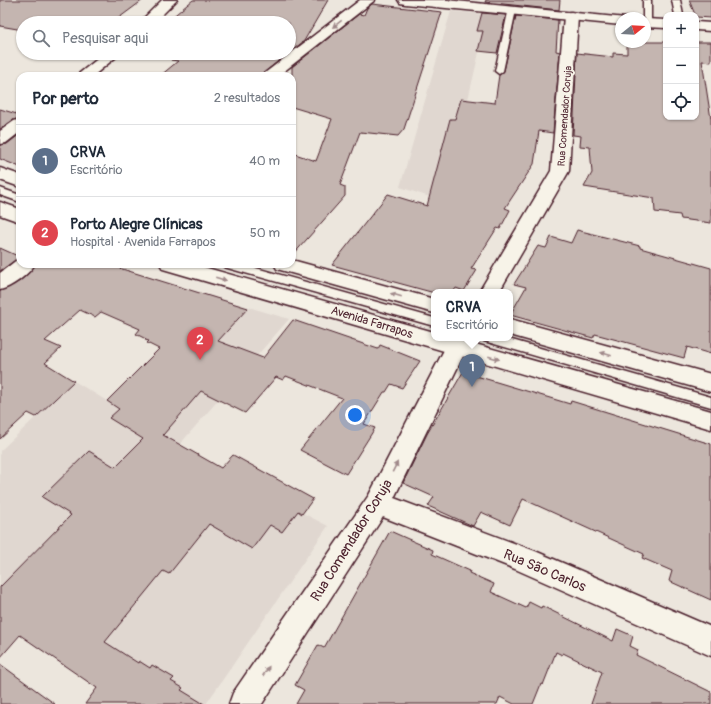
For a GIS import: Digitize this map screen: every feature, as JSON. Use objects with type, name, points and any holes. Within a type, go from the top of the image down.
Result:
[{"type":"street","points":[[153,16],[170,0]]},
{"type":"street","points":[[296,55],[368,0]]},
{"type":"street","points":[[405,0],[615,20]]},
{"type":"street","name":"Rua Comendador Coruja","points":[[490,289],[560,171],[571,16]]},
{"type":"street","points":[[651,23],[663,24]]},
{"type":"street","points":[[699,26],[711,27]]},
{"type":"street","points":[[89,72],[105,60]]},
{"type":"street","points":[[274,72],[290,60]]},
{"type":"street","points":[[0,139],[16,127]]},
{"type":"street","points":[[0,173],[16,180]]},
{"type":"street","points":[[296,267],[431,305]]},
{"type":"street","points":[[0,283],[20,268]]},
{"type":"street","name":"Avenida Farrapos","points":[[184,268],[431,341]]},
{"type":"street","points":[[513,328],[708,401]]},
{"type":"street","name":"Avenida Farrapos","points":[[432,341],[456,348],[708,401]]},
{"type":"street","name":"Rua Comendador Coruja","points":[[244,704],[378,503],[456,348]]},
{"type":"street","name":"Rua São Carlos","points":[[378,503],[525,560],[711,642]]},
{"type":"lane","points":[[646,12],[647,0]]},
{"type":"lane","points":[[676,0],[678,12]]},
{"type":"lane","points":[[499,71],[512,10]]},
{"type":"lane","points":[[0,191],[15,211]]},
{"type":"lane","points":[[242,268],[431,321]]},
{"type":"lane","points":[[500,341],[708,401]]},
{"type":"lane","points":[[591,367],[708,401]]},
{"type":"lane","points":[[591,367],[708,401]]},
{"type":"shaded area","points":[[451,11],[488,14],[444,202],[400,187]]},
{"type":"shaded area","points":[[211,296],[289,319],[180,444],[128,414],[181,446],[285,504],[328,526],[206,704],[122,704],[0,622],[0,451],[74,381],[107,401]]},
{"type":"building","points":[[0,0],[143,0],[121,16],[16,16],[16,29],[0,26]]},
{"type":"building","points":[[193,0],[328,0],[304,41],[296,47],[296,16],[174,16]]},
{"type":"building","points":[[486,0],[560,0],[559,10],[485,2]]},
{"type":"building","points":[[689,0],[711,0],[711,18],[699,17],[699,12],[694,12]]},
{"type":"building","points":[[372,4],[442,12],[404,129],[398,136],[360,132],[340,185],[345,187],[345,196],[296,251],[296,154],[316,161],[332,119],[296,108],[296,72],[292,72],[292,67],[359,14],[364,15],[367,8]]},
{"type":"building","points":[[482,13],[506,15],[497,53],[478,51],[483,31],[477,31]]},
{"type":"building","points":[[516,16],[558,20],[556,51],[560,52],[553,133],[539,131],[534,164],[505,208],[510,210],[500,229],[497,228],[471,269],[477,270],[465,289],[431,289],[431,292],[332,265],[388,194],[427,206],[450,119],[455,119],[461,99],[495,103],[499,75],[504,71]]},
{"type":"building","points":[[651,42],[663,42],[663,120],[699,120],[699,42],[711,42],[711,62],[702,61],[711,119],[711,223],[681,219],[680,215],[655,212],[654,198],[584,187],[592,173],[590,147],[580,146],[581,136],[573,135],[577,53],[613,57],[613,53],[627,54],[627,48],[651,48]]},
{"type":"building","points":[[171,60],[279,60],[265,72],[165,72],[178,61]]},
{"type":"building","points":[[0,109],[16,114],[16,119],[0,129]]},
{"type":"building","points":[[16,137],[16,165],[0,159],[0,145],[7,144]]},
{"type":"building","points":[[577,230],[640,246],[640,248],[711,268],[711,354],[687,347],[684,358],[595,334],[593,338],[513,316],[513,310],[526,287],[514,284],[538,246],[546,248],[551,237],[571,243]]},
{"type":"building","points":[[0,248],[16,255],[16,260],[0,271]]},
{"type":"building","points":[[33,268],[119,268],[248,308],[218,341],[263,358],[293,320],[378,349],[380,345],[420,361],[402,388],[391,384],[386,392],[384,392],[364,424],[375,428],[346,474],[300,450],[342,398],[286,376],[283,380],[276,377],[245,413],[201,391],[163,435],[221,468],[233,455],[313,499],[302,514],[298,511],[282,532],[270,525],[252,549],[209,524],[169,574],[163,571],[105,642],[138,663],[139,661],[150,668],[152,665],[174,678],[171,681],[183,688],[181,690],[204,704],[85,704],[97,688],[20,635],[0,658],[0,587],[71,515],[42,497],[89,451],[115,467],[143,439],[109,418],[119,409],[107,401],[159,349],[147,343],[149,341],[136,334],[140,329],[101,312],[95,317],[80,310],[45,341],[61,348],[45,363],[74,381],[36,417],[28,413],[0,439],[0,291],[20,281]]},
{"type":"building","points":[[463,372],[570,404],[571,401],[711,444],[711,600],[669,581],[672,571],[642,558],[644,554],[523,499],[510,525],[481,512],[473,526],[428,506],[434,497],[403,483],[427,434]]},
{"type":"building","points":[[390,531],[433,550],[432,554],[470,571],[469,573],[494,584],[491,592],[526,608],[529,602],[541,608],[542,606],[613,641],[617,629],[633,636],[630,646],[638,650],[636,655],[711,692],[711,704],[591,704],[602,672],[563,653],[562,655],[556,652],[543,685],[541,684],[533,704],[514,704],[500,697],[497,704],[296,704],[304,690],[295,685],[318,645],[324,648]]},
{"type":"building","points":[[0,664],[55,704],[0,704]]},
{"type":"place","name":"Porto Alegre Clínicas","points":[[200,360]]},
{"type":"place","name":"CRVA","points":[[472,387]]}]
